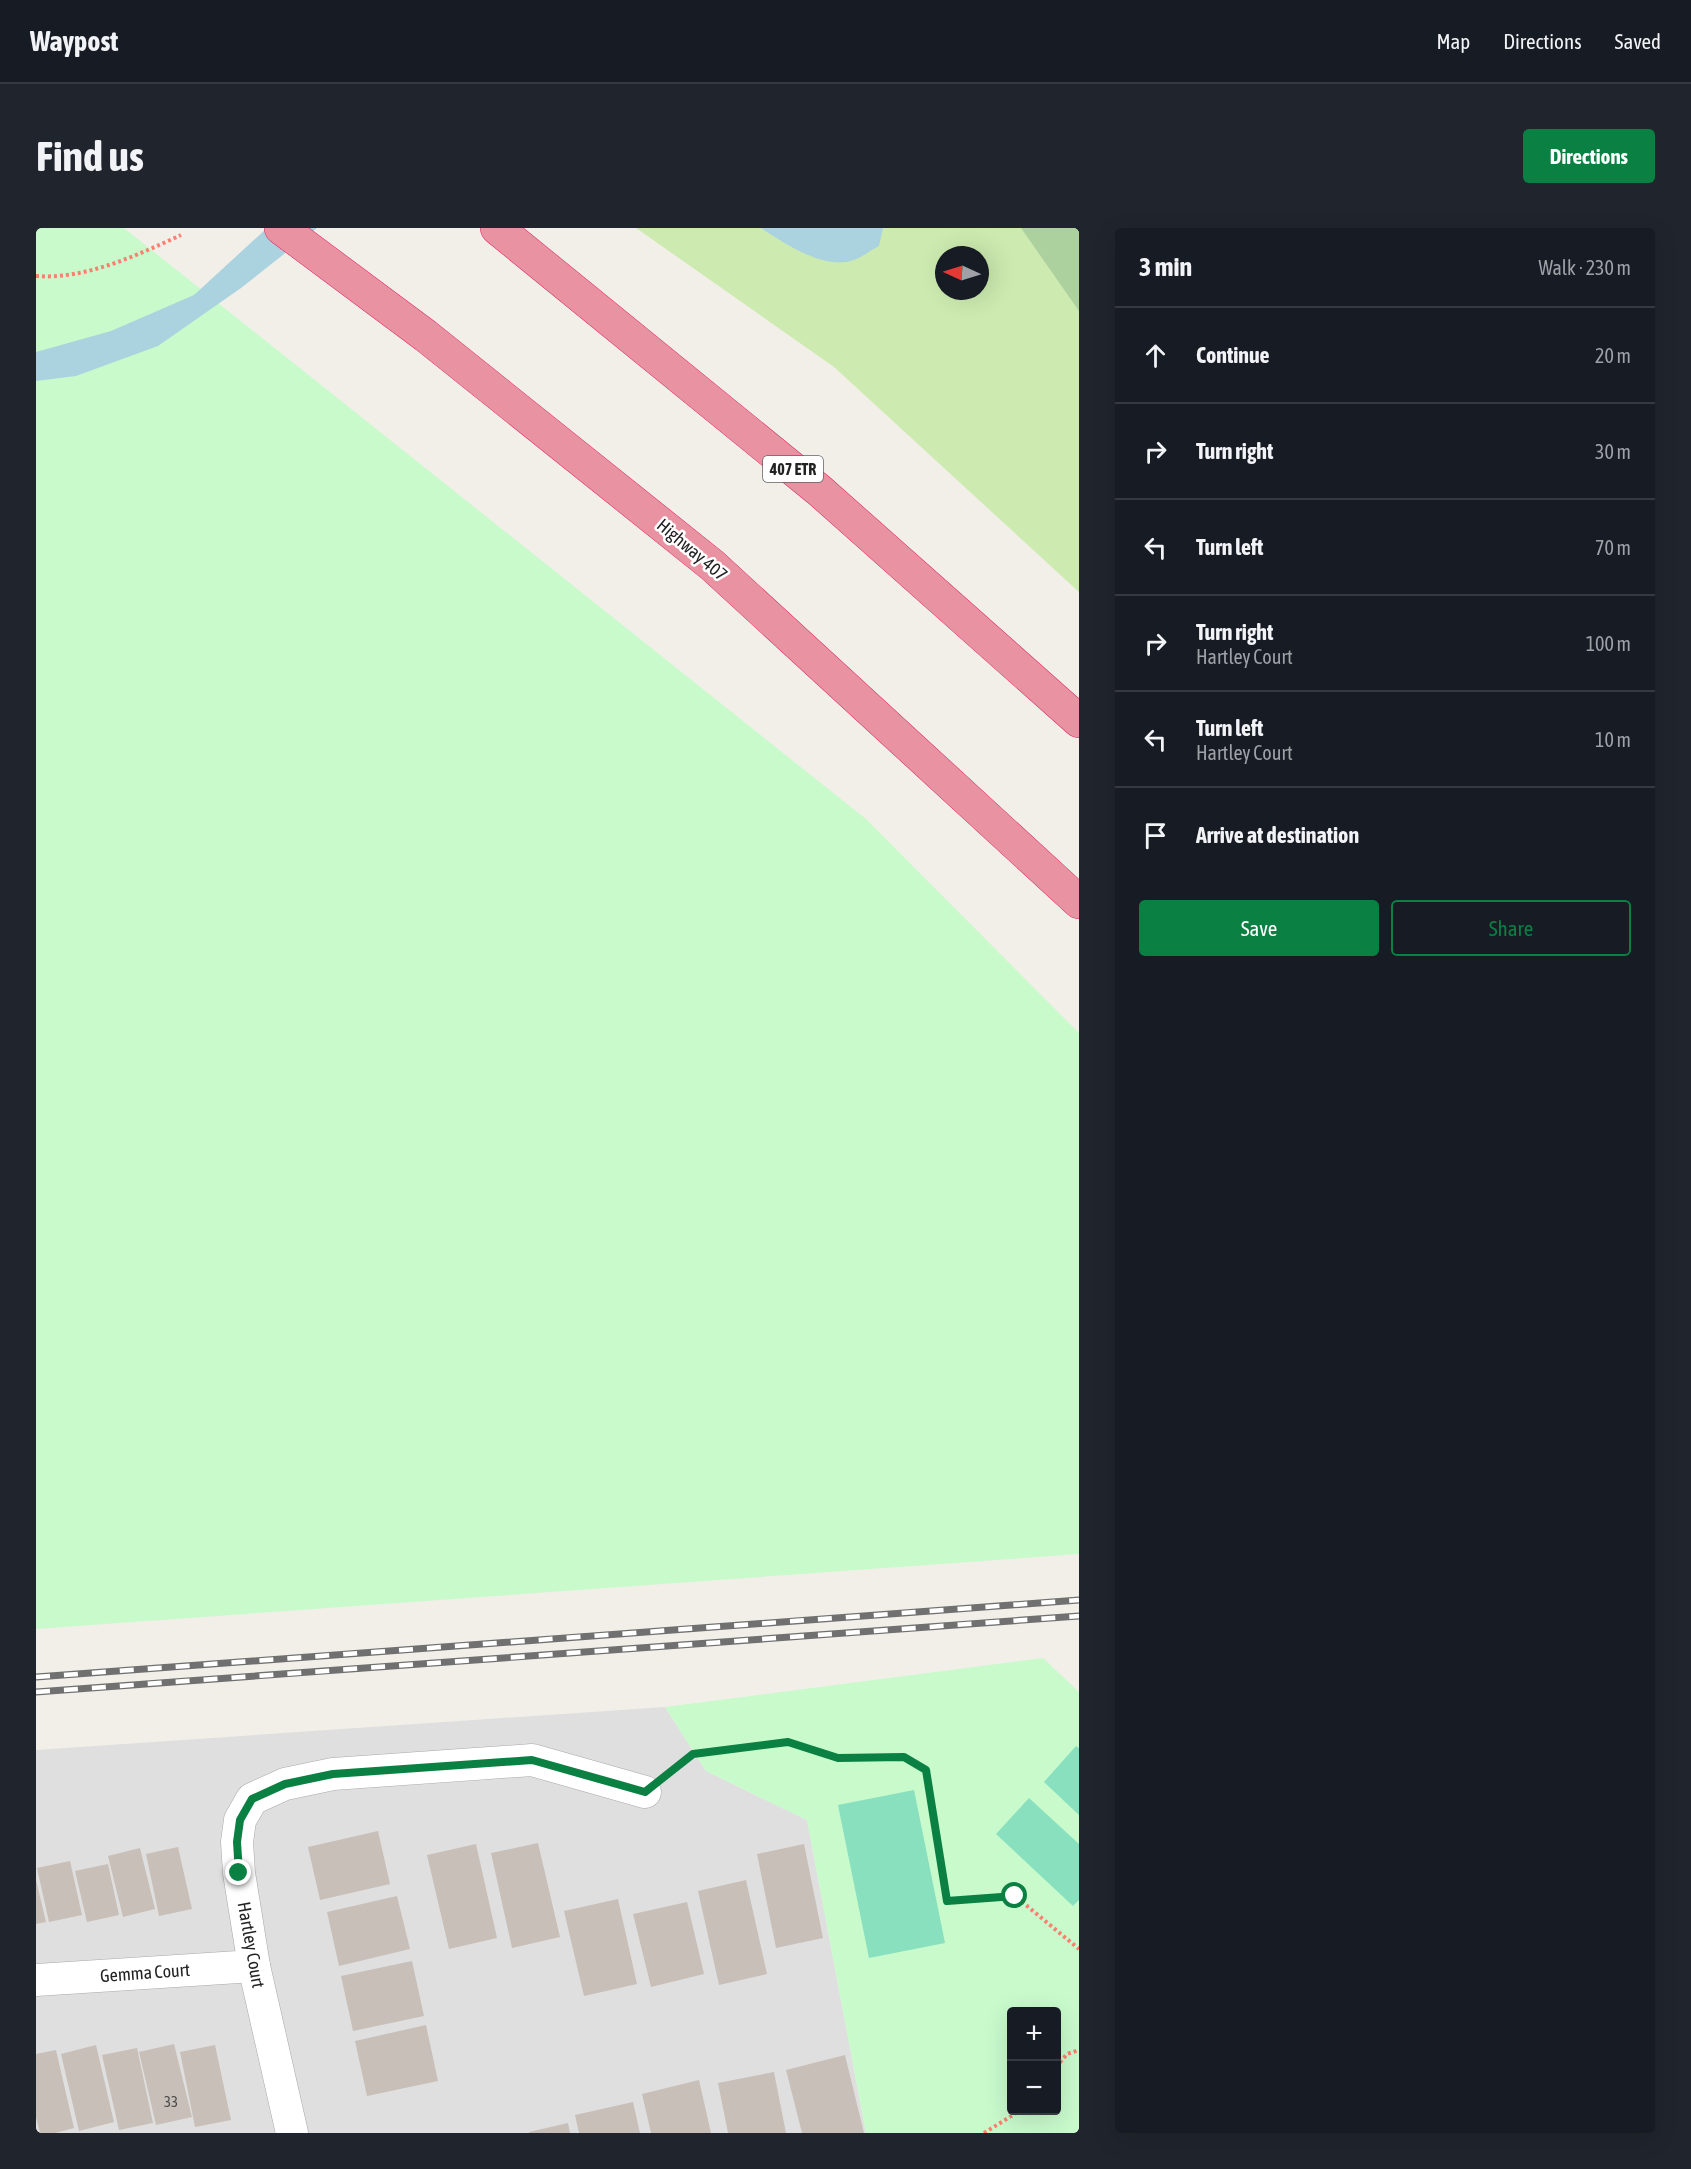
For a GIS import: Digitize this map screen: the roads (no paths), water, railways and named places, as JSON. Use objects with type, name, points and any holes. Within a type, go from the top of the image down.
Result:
[{"type":"highway","name":"Highway 407","points":[[280,228],[426,336],[712,565],[1079,902]]},
{"type":"highway","name":"407 ETR","points":[[497,228],[820,491],[1079,721]]},
{"type":"street","name":"Hartley Court","points":[[292,2133],[254,1966],[239,1873],[237,1842],[240,1820],[252,1799],[285,1784],[333,1774],[532,1760],[645,1792]]},
{"type":"street","name":"Gemma Court","points":[[36,1980],[254,1966]]},
{"type":"water","points":[[267,228],[317,228],[241,288],[158,346],[76,376],[36,381],[36,352],[111,331],[194,295]]},
{"type":"water","points":[[761,228],[883,228],[879,246],[854,260],[830,262],[805,254]]},
{"type":"railway","points":[[36,1677],[1079,1600]]},
{"type":"railway","points":[[36,1692],[1079,1616]]}]
